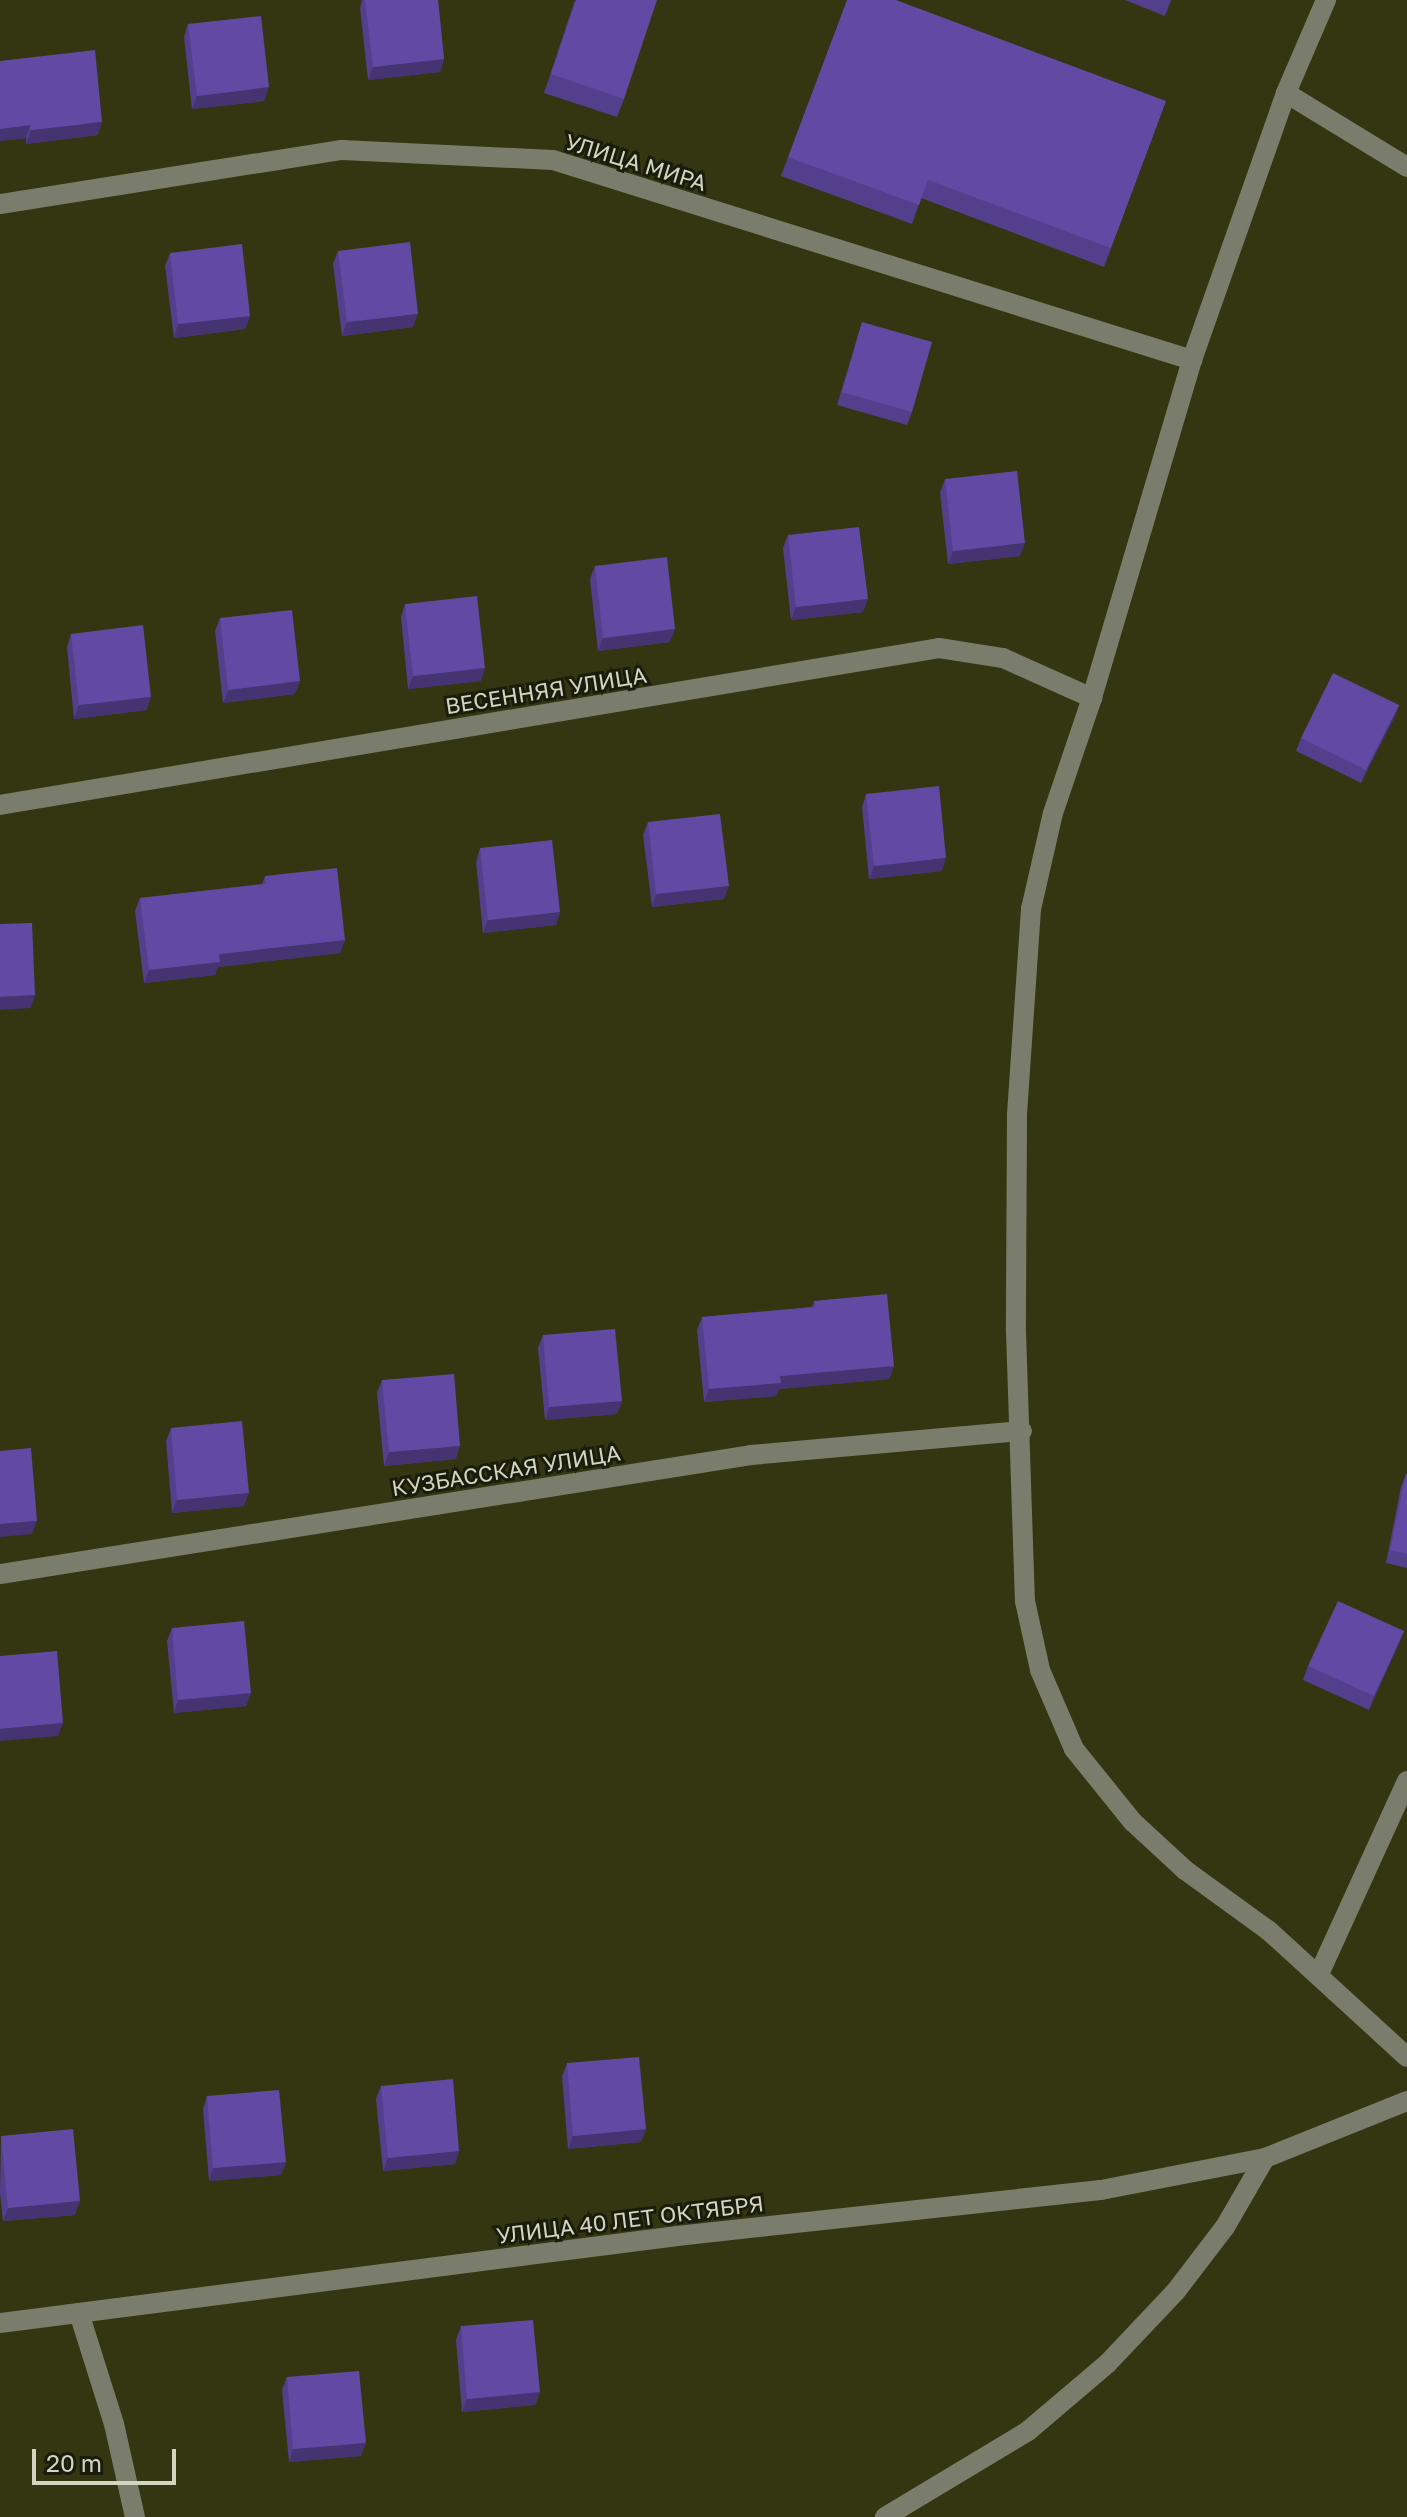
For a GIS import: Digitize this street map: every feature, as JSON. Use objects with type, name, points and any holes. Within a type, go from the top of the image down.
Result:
[{"type":"street","points":[[1326,0],[1286,93],[1192,360],[1092,698],[1053,813],[1031,909],[1017,1114],[1016,1332],[1022,1431],[1025,1601],[1040,1670],[1074,1749],[1133,1822],[1185,1870],[1268,1930],[1407,2057]]},
{"type":"street","points":[[1286,93],[1407,167]]},
{"type":"street","name":"УЛИЦА МИРА","points":[[0,204],[342,150],[553,160],[1192,360]]},
{"type":"street","name":"ВЕСЕННЯЯ УЛИЦА","points":[[0,805],[939,648],[1003,658],[1092,698]]},
{"type":"street","name":"КУЗБАССКАЯ УЛИЦА","points":[[0,1574],[751,1455],[1022,1431]]},
{"type":"street","points":[[1319,1974],[1407,1781]]},
{"type":"street","name":"УЛИЦА 40 ЛЕТ ОКТЯБРЯ","points":[[0,2323],[677,2236],[1101,2190],[1265,2158],[1407,2101]]},
{"type":"street","points":[[885,2517],[1028,2431],[1107,2364],[1185,2280],[1225,2227],[1265,2158]]},
{"type":"street","points":[[79,2313],[114,2424],[135,2517]]},
{"type":"building","points":[[365,0],[438,0],[444,59],[373,67]]},
{"type":"building","points":[[576,0],[657,0],[624,99],[551,74]]},
{"type":"building","points":[[847,0],[896,0],[1166,101],[1111,248],[928,180],[919,205],[788,157]]},
{"type":"building","points":[[261,16],[269,87],[197,96],[188,24]]},
{"type":"building","points":[[95,50],[102,122],[31,130],[30,125],[0,129],[0,61]]},
{"type":"building","points":[[410,242],[418,314],[347,322],[338,251]]},
{"type":"building","points":[[242,244],[250,316],[178,324],[170,253]]},
{"type":"building","points":[[862,322],[932,342],[912,412],[842,392]]},
{"type":"building","points":[[1017,471],[1025,543],[953,551],[945,479]]},
{"type":"building","points":[[859,527],[868,599],[796,607],[788,535]]},
{"type":"building","points":[[667,557],[675,629],[603,638],[595,566]]},
{"type":"building","points":[[477,596],[485,668],[413,676],[405,604]]},
{"type":"building","points":[[292,610],[300,681],[228,690],[220,618]]},
{"type":"building","points":[[143,625],[151,697],[79,705],[71,634]]},
{"type":"building","points":[[1333,673],[1399,705],[1366,770],[1301,738]]},
{"type":"building","points":[[939,786],[946,858],[874,866],[866,794]]},
{"type":"building","points":[[720,814],[729,886],[656,894],[648,822]]},
{"type":"building","points":[[552,840],[560,912],[488,920],[480,848]]},
{"type":"building","points":[[337,868],[345,940],[219,954],[220,962],[149,970],[140,898],[266,884],[265,876]]},
{"type":"building","points":[[32,923],[35,995],[0,997],[0,924]]},
{"type":"building","points":[[887,1294],[894,1366],[780,1376],[781,1383],[709,1389],[702,1317],[815,1307],[814,1301]]},
{"type":"building","points":[[615,1329],[622,1401],[549,1407],[543,1335]]},
{"type":"building","points":[[454,1374],[460,1446],[389,1452],[382,1380]]},
{"type":"building","points":[[242,1421],[249,1493],[177,1500],[171,1428]]},
{"type":"building","points":[[31,1448],[37,1521],[0,1524],[0,1451]]},
{"type":"building","points":[[1407,1474],[1407,1554],[1390,1550]]},
{"type":"building","points":[[1338,1601],[1404,1631],[1374,1696],[1308,1666]]},
{"type":"building","points":[[244,1621],[251,1693],[178,1700],[172,1628]]},
{"type":"building","points":[[57,1651],[63,1723],[0,1729],[0,1656]]},
{"type":"building","points":[[639,2057],[646,2129],[573,2136],[567,2063]]},
{"type":"building","points":[[453,2079],[459,2151],[388,2158],[381,2086]]},
{"type":"building","points":[[279,2090],[286,2162],[213,2168],[207,2096]]},
{"type":"building","points":[[73,2129],[80,2201],[8,2208],[1,2136]]},
{"type":"building","points":[[533,2320],[540,2392],[467,2399],[461,2326]]},
{"type":"building","points":[[359,2371],[366,2443],[293,2449],[287,2377]]}]
